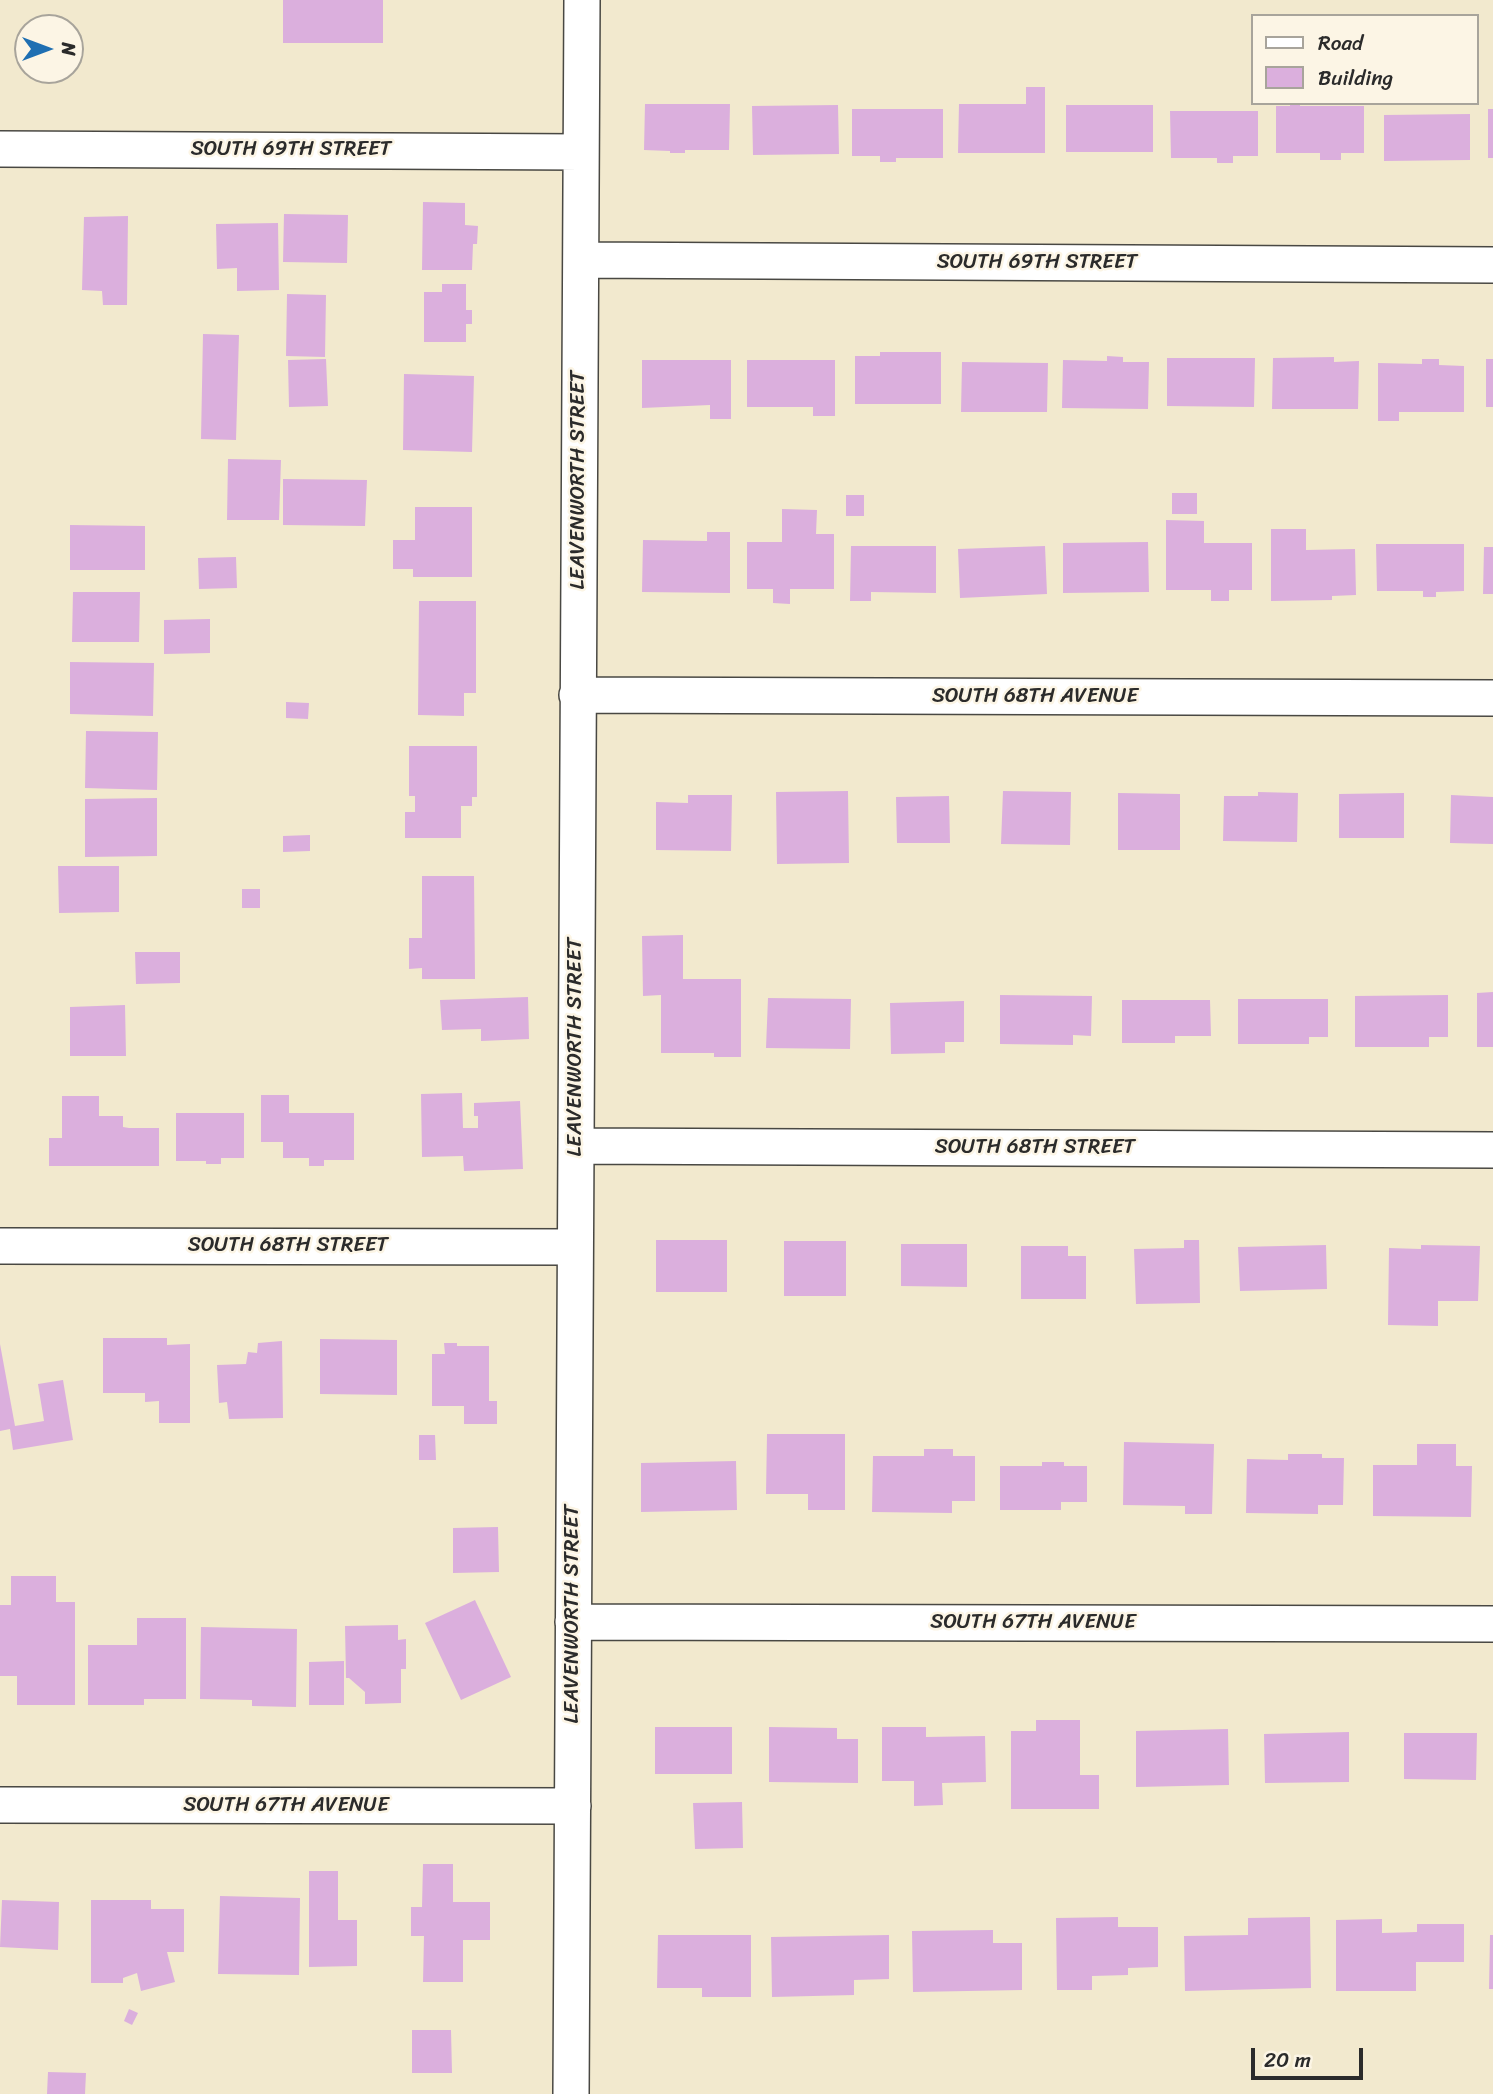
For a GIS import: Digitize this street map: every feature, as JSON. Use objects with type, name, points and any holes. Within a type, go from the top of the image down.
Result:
[{"type":"street","name":"LEAVENWORTH STREET","points":[[571,2094],[582,0]]},
{"type":"street","name":"SOUTH 69TH STREET","points":[[0,149],[581,152]]},
{"type":"street","name":"SOUTH 69TH STREET","points":[[581,260],[1493,265]]},
{"type":"street","name":"SOUTH 68TH AVENUE","points":[[577,695],[1493,698]]},
{"type":"street","name":"SOUTH 68TH STREET","points":[[576,1146],[1493,1150]]},
{"type":"street","name":"SOUTH 68TH STREET","points":[[0,1246],[575,1247]]},
{"type":"street","name":"SOUTH 67TH AVENUE","points":[[573,1622],[1493,1624]]},
{"type":"street","name":"SOUTH 67TH AVENUE","points":[[0,1805],[573,1806]]},
{"type":"building","points":[[283,0],[383,0],[383,43],[283,43]]},
{"type":"building","points":[[1026,87],[1045,87],[1045,153],[958,153],[959,104],[1026,104]]},
{"type":"building","points":[[645,104],[730,104],[729,150],[685,150],[685,153],[670,153],[644,150]]},
{"type":"building","points":[[838,105],[839,154],[753,155],[752,106]]},
{"type":"building","points":[[1066,105],[1153,105],[1153,152],[1066,152]]},
{"type":"building","points":[[1276,106],[1364,106],[1364,153],[1341,153],[1341,160],[1320,160],[1320,153],[1276,153]]},
{"type":"building","points":[[852,109],[943,109],[943,158],[896,158],[896,162],[880,162],[880,156],[852,156]]},
{"type":"building","points":[[1488,109],[1493,109],[1493,158],[1488,158]]},
{"type":"building","points":[[1170,111],[1258,111],[1258,156],[1233,156],[1233,163],[1217,163],[1217,158],[1171,158]]},
{"type":"building","points":[[1470,114],[1470,160],[1384,161],[1384,115]]},
{"type":"building","points":[[423,202],[465,203],[465,225],[478,226],[477,244],[473,244],[472,270],[422,270]]},
{"type":"building","points":[[284,214],[348,215],[347,263],[283,262]]},
{"type":"building","points":[[128,216],[127,305],[103,305],[102,291],[82,290],[84,217]]},
{"type":"building","points":[[278,223],[279,290],[237,291],[237,268],[217,269],[216,224]]},
{"type":"building","points":[[442,284],[466,284],[466,310],[472,310],[472,324],[466,324],[466,342],[424,342],[424,292],[442,292]]},
{"type":"building","points":[[287,294],[326,295],[325,357],[286,356]]},
{"type":"building","points":[[203,334],[239,335],[236,440],[201,439]]},
{"type":"building","points":[[880,352],[941,352],[941,404],[855,404],[855,356],[880,356]]},
{"type":"building","points":[[1107,356],[1123,357],[1123,362],[1149,362],[1148,409],[1062,408],[1063,360],[1107,361]]},
{"type":"building","points":[[1334,357],[1334,362],[1359,361],[1358,409],[1272,409],[1273,358]]},
{"type":"building","points":[[1167,358],[1255,358],[1254,407],[1167,406]]},
{"type":"building","points":[[326,359],[328,406],[289,407],[288,360]]},
{"type":"building","points":[[1422,359],[1439,359],[1439,365],[1464,366],[1464,412],[1399,412],[1399,421],[1378,421],[1378,363],[1422,364]]},
{"type":"building","points":[[1486,359],[1493,359],[1493,407],[1486,407]]},
{"type":"building","points":[[642,360],[731,360],[731,419],[710,419],[710,405],[642,408]]},
{"type":"building","points":[[747,360],[835,360],[835,416],[813,416],[813,407],[747,407]]},
{"type":"building","points":[[962,362],[1048,363],[1047,412],[961,412]]},
{"type":"building","points":[[404,374],[474,376],[472,452],[403,450]]},
{"type":"building","points":[[228,459],[281,460],[279,520],[227,520]]},
{"type":"building","points":[[283,479],[367,480],[365,526],[283,525]]},
{"type":"building","points":[[1172,493],[1197,493],[1197,514],[1172,514]]},
{"type":"building","points":[[846,495],[864,495],[864,516],[846,516]]},
{"type":"building","points":[[415,507],[472,507],[472,577],[413,577],[413,569],[393,569],[393,540],[415,540]]},
{"type":"building","points":[[782,509],[817,510],[816,534],[834,534],[834,589],[790,589],[790,604],[773,603],[773,589],[747,589],[747,542],[782,542]]},
{"type":"building","points":[[1166,520],[1204,521],[1204,543],[1252,543],[1252,590],[1229,590],[1229,601],[1211,601],[1211,590],[1166,590]]},
{"type":"building","points":[[70,525],[145,526],[145,570],[70,570]]},
{"type":"building","points":[[1271,529],[1306,529],[1306,550],[1355,549],[1356,595],[1332,596],[1332,600],[1271,601]]},
{"type":"building","points":[[707,532],[730,532],[730,593],[642,592],[643,540],[707,541]]},
{"type":"building","points":[[1148,542],[1149,592],[1063,593],[1063,543]]},
{"type":"building","points":[[1376,544],[1464,544],[1464,591],[1436,592],[1436,597],[1423,597],[1423,591],[1377,591]]},
{"type":"building","points":[[851,546],[936,546],[936,593],[871,592],[871,601],[850,601]]},
{"type":"building","points":[[1045,546],[1047,594],[960,598],[958,549]]},
{"type":"building","points":[[1484,547],[1493,547],[1493,594],[1483,594]]},
{"type":"building","points":[[236,557],[237,588],[199,589],[198,558]]},
{"type":"building","points":[[73,592],[140,592],[139,642],[72,642]]},
{"type":"building","points":[[419,601],[476,601],[476,693],[464,693],[464,716],[418,715]]},
{"type":"building","points":[[210,619],[210,653],[164,654],[164,620]]},
{"type":"building","points":[[70,662],[154,663],[153,716],[70,714]]},
{"type":"building","points":[[286,702],[309,703],[308,719],[286,718]]},
{"type":"building","points":[[86,731],[158,732],[157,790],[85,788]]},
{"type":"building","points":[[409,746],[477,746],[477,797],[472,797],[472,806],[461,806],[461,838],[405,838],[405,812],[415,812],[415,796],[409,796]]},
{"type":"building","points":[[848,791],[849,863],[777,864],[776,792]]},
{"type":"building","points":[[1003,791],[1071,792],[1070,845],[1001,844]]},
{"type":"building","points":[[1258,792],[1298,793],[1297,842],[1223,841],[1224,796],[1258,796]]},
{"type":"building","points":[[1118,793],[1180,794],[1180,850],[1118,850]]},
{"type":"building","points":[[1404,793],[1404,838],[1339,838],[1339,794]]},
{"type":"building","points":[[688,795],[732,795],[731,851],[656,850],[656,802],[688,803]]},
{"type":"building","points":[[1451,795],[1493,797],[1493,844],[1450,843]]},
{"type":"building","points":[[949,796],[950,843],[897,843],[896,797]]},
{"type":"building","points":[[157,798],[157,856],[85,857],[85,799]]},
{"type":"building","points":[[310,835],[310,851],[283,852],[283,836]]},
{"type":"building","points":[[58,866],[119,866],[119,912],[59,913]]},
{"type":"building","points":[[422,876],[474,876],[475,979],[422,979],[422,968],[409,969],[409,938],[422,938]]},
{"type":"building","points":[[242,889],[260,889],[260,908],[242,908]]},
{"type":"building","points":[[683,935],[683,979],[741,979],[741,1057],[714,1057],[714,1053],[661,1053],[661,995],[643,996],[642,936]]},
{"type":"building","points":[[135,952],[180,952],[180,983],[136,984]]},
{"type":"building","points":[[1493,992],[1493,1047],[1477,1047],[1477,993]]},
{"type":"building","points":[[1000,995],[1092,996],[1091,1036],[1073,1035],[1073,1045],[1000,1044]]},
{"type":"building","points":[[1448,995],[1448,1037],[1429,1037],[1429,1047],[1355,1047],[1355,996]]},
{"type":"building","points":[[528,997],[529,1039],[481,1041],[481,1029],[442,1030],[440,1000]]},
{"type":"building","points":[[768,998],[851,999],[850,1049],[766,1048]]},
{"type":"building","points":[[1238,999],[1328,999],[1328,1037],[1309,1037],[1309,1044],[1238,1044]]},
{"type":"building","points":[[1122,1000],[1210,1000],[1211,1036],[1175,1036],[1175,1043],[1122,1043]]},
{"type":"building","points":[[964,1001],[964,1042],[945,1042],[945,1053],[891,1054],[890,1003]]},
{"type":"building","points":[[125,1005],[126,1056],[70,1056],[70,1007]]},
{"type":"building","points":[[462,1093],[463,1128],[478,1128],[474,1103],[520,1101],[523,1169],[464,1171],[463,1156],[422,1157],[421,1094]]},
{"type":"building","points":[[261,1095],[289,1095],[289,1113],[354,1113],[354,1160],[324,1160],[324,1166],[309,1166],[309,1158],[283,1158],[283,1142],[261,1142]]},
{"type":"building","points":[[62,1096],[99,1096],[99,1116],[123,1116],[123,1127],[159,1128],[159,1166],[49,1166],[49,1138],[62,1138]]},
{"type":"building","points":[[176,1113],[244,1113],[244,1158],[221,1158],[221,1164],[176,1161]]},
{"type":"building","points":[[656,1240],[727,1240],[727,1292],[656,1292]]},
{"type":"building","points":[[1184,1240],[1199,1240],[1200,1303],[1136,1304],[1134,1249],[1184,1248]]},
{"type":"building","points":[[784,1241],[846,1241],[846,1296],[784,1296]]},
{"type":"building","points":[[901,1244],[967,1244],[967,1287],[901,1286]]},
{"type":"building","points":[[1326,1245],[1327,1289],[1240,1291],[1238,1247]]},
{"type":"building","points":[[1421,1245],[1480,1246],[1478,1301],[1438,1301],[1438,1326],[1388,1325],[1389,1248],[1421,1249]]},
{"type":"building","points":[[1021,1246],[1068,1246],[1068,1256],[1086,1256],[1086,1299],[1021,1299]]},
{"type":"building","points":[[103,1338],[167,1338],[167,1345],[190,1344],[190,1423],[159,1423],[159,1401],[145,1402],[145,1393],[103,1393]]},
{"type":"building","points":[[320,1339],[397,1340],[397,1395],[320,1394]]},
{"type":"building","points":[[282,1341],[283,1418],[229,1419],[227,1402],[219,1403],[217,1365],[246,1364],[248,1352],[257,1353],[258,1343]]},
{"type":"building","points":[[444,1343],[457,1343],[457,1346],[489,1346],[489,1401],[497,1401],[497,1424],[464,1424],[464,1406],[432,1406],[432,1354],[445,1354]]},
{"type":"building","points":[[0,1344],[15,1426],[44,1421],[38,1384],[63,1380],[73,1440],[13,1450],[10,1429],[0,1431]]},
{"type":"building","points":[[767,1434],[845,1434],[845,1510],[808,1510],[808,1494],[766,1494]]},
{"type":"building","points":[[419,1435],[435,1435],[436,1460],[419,1460]]},
{"type":"building","points":[[1124,1442],[1214,1444],[1212,1514],[1185,1514],[1185,1506],[1123,1505]]},
{"type":"building","points":[[1417,1444],[1456,1444],[1456,1466],[1472,1466],[1471,1517],[1373,1516],[1373,1465],[1417,1465]]},
{"type":"building","points":[[924,1449],[953,1449],[953,1456],[975,1456],[975,1501],[952,1501],[952,1513],[872,1512],[873,1456],[924,1456]]},
{"type":"building","points":[[1288,1454],[1322,1454],[1322,1458],[1344,1458],[1343,1505],[1318,1505],[1318,1514],[1246,1513],[1247,1459],[1288,1460]]},
{"type":"building","points":[[736,1461],[737,1510],[641,1512],[641,1463]]},
{"type":"building","points":[[1042,1462],[1087,1466],[1087,1502],[1061,1502],[1061,1510],[1000,1510],[1000,1466],[1042,1466]]},
{"type":"building","points":[[498,1527],[499,1572],[453,1573],[453,1528]]},
{"type":"building","points":[[11,1576],[56,1576],[56,1602],[75,1602],[75,1705],[17,1705],[17,1676],[0,1676],[0,1605],[11,1605]]},
{"type":"building","points":[[475,1600],[511,1677],[461,1700],[425,1623]]},
{"type":"building","points":[[137,1618],[186,1618],[186,1699],[144,1699],[144,1705],[88,1705],[88,1645],[137,1645]]},
{"type":"building","points":[[398,1625],[398,1640],[406,1639],[406,1669],[401,1669],[401,1703],[365,1704],[365,1692],[346,1678],[345,1626]]},
{"type":"building","points":[[201,1627],[297,1629],[296,1707],[252,1706],[252,1700],[200,1699]]},
{"type":"building","points":[[344,1661],[344,1705],[309,1705],[309,1662]]},
{"type":"building","points":[[1036,1720],[1080,1720],[1080,1775],[1099,1775],[1099,1809],[1011,1809],[1011,1731],[1036,1731]]},
{"type":"building","points":[[655,1727],[732,1727],[732,1774],[655,1774]]},
{"type":"building","points":[[769,1727],[837,1728],[837,1739],[858,1739],[858,1783],[769,1782]]},
{"type":"building","points":[[882,1727],[926,1727],[926,1737],[985,1736],[986,1782],[942,1783],[943,1805],[914,1806],[914,1781],[882,1781]]},
{"type":"building","points":[[1228,1729],[1229,1785],[1136,1787],[1136,1731]]},
{"type":"building","points":[[1349,1732],[1349,1782],[1265,1783],[1264,1734]]},
{"type":"building","points":[[1404,1733],[1477,1733],[1476,1780],[1404,1779]]},
{"type":"building","points":[[742,1802],[743,1848],[695,1849],[693,1803]]},
{"type":"building","points":[[423,1864],[453,1864],[453,1902],[490,1902],[490,1940],[463,1940],[463,1982],[423,1982],[424,1936],[411,1936],[411,1907],[422,1907]]},
{"type":"building","points":[[309,1871],[338,1871],[338,1920],[357,1920],[357,1966],[309,1967]]},
{"type":"building","points":[[220,1896],[300,1898],[299,1975],[218,1974]]},
{"type":"building","points":[[2,1900],[59,1902],[58,1950],[0,1947]]},
{"type":"building","points":[[91,1900],[151,1900],[151,1909],[184,1909],[184,1952],[167,1952],[175,1982],[141,1991],[137,1973],[123,1978],[123,1983],[91,1983]]},
{"type":"building","points":[[1118,1917],[1118,1927],[1158,1927],[1158,1967],[1128,1968],[1128,1975],[1092,1976],[1092,1990],[1057,1990],[1056,1918]]},
{"type":"building","points":[[1310,1917],[1311,1988],[1185,1991],[1184,1936],[1248,1935],[1248,1918]]},
{"type":"building","points":[[1382,1919],[1382,1933],[1417,1932],[1417,1924],[1464,1924],[1464,1962],[1416,1962],[1416,1991],[1336,1991],[1336,1920]]},
{"type":"building","points":[[993,1930],[993,1943],[1022,1943],[1022,1990],[913,1992],[912,1931]]},
{"type":"building","points":[[658,1935],[751,1935],[751,1997],[702,1997],[702,1988],[657,1988]]},
{"type":"building","points":[[889,1935],[889,1979],[854,1980],[854,1995],[772,1997],[771,1937]]},
{"type":"building","points":[[1490,1935],[1493,1935],[1493,1989],[1489,1989]]},
{"type":"building","points":[[129,2009],[138,2013],[132,2025],[124,2021]]},
{"type":"building","points":[[412,2030],[451,2030],[452,2073],[412,2073]]},
{"type":"building","points":[[48,2072],[86,2073],[85,2094],[47,2094]]}]
